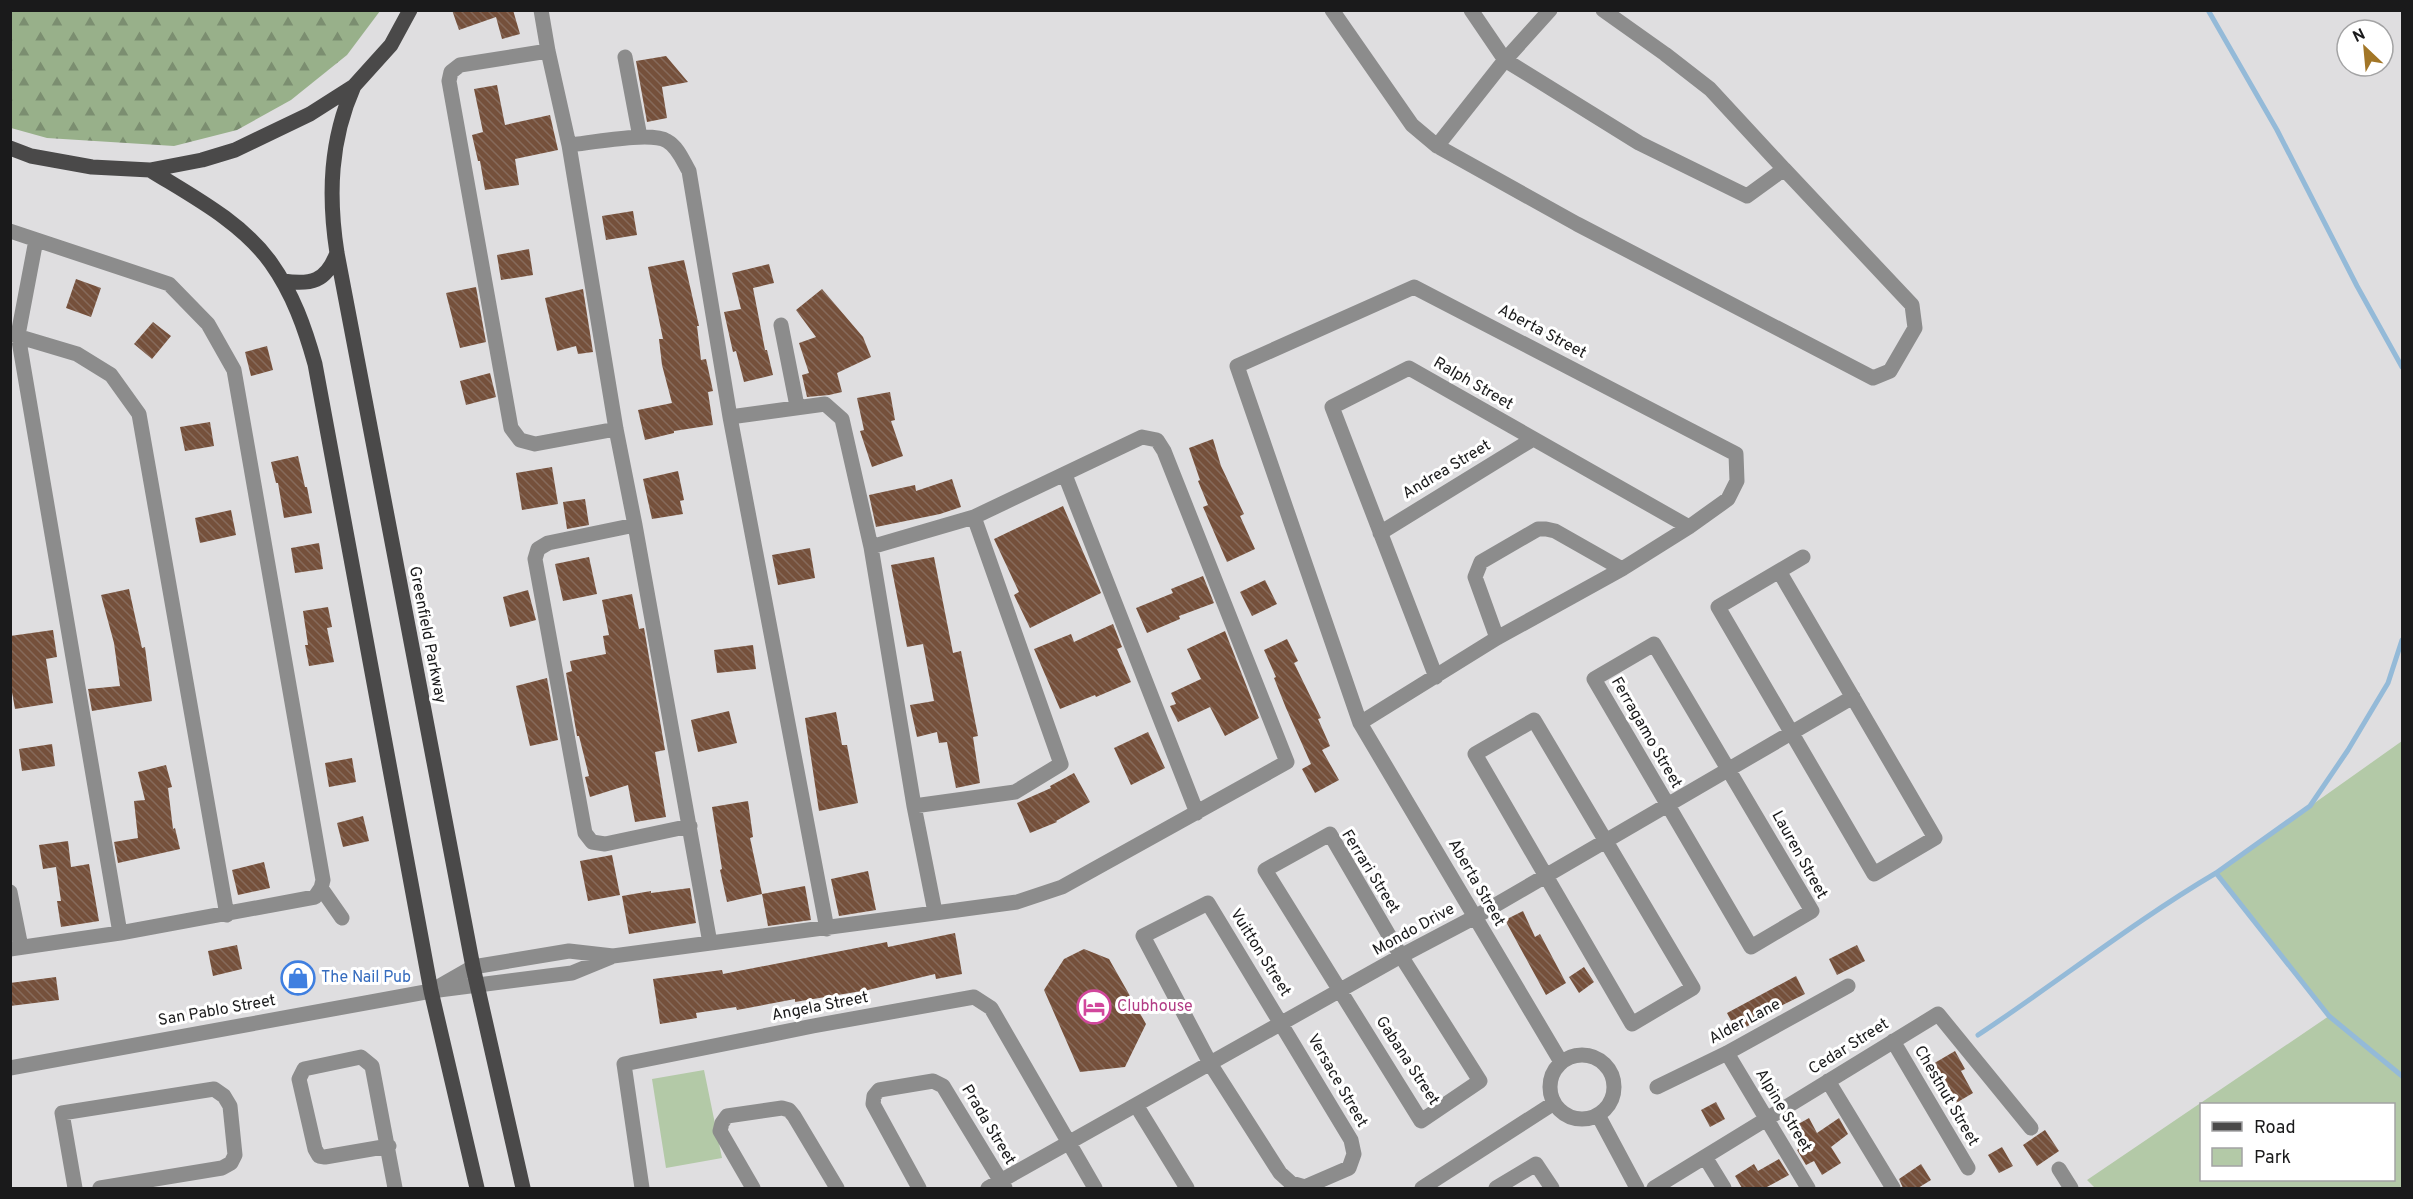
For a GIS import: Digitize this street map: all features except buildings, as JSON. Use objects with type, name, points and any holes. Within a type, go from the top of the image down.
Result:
[{"type":"main road","points":[[10,148],[31,156],[92,167],[150,170],[202,160],[235,150],[310,114],[354,86],[391,45],[410,10]]},
{"type":"main road","name":"Greenfield Parkway","points":[[354,86],[340,121],[333,161],[331,218],[473,967],[523,1188]]},
{"type":"main road","points":[[150,170],[215,211],[241,232],[271,262],[283,281],[303,324],[315,364],[431,991],[477,1188]]},
{"type":"main road","points":[[283,281],[303,284],[320,278],[327,271],[337,253]]},
{"type":"street","points":[[542,10],[548,51],[569,145],[616,429],[710,944]]},
{"type":"street","points":[[1332,10],[1412,125],[1437,146],[1577,224],[1873,378],[1890,371],[1915,328],[1912,305],[1710,89],[1603,10]]},
{"type":"street","points":[[1471,10],[1505,60],[1639,143],[1747,196],[1784,169]]},
{"type":"street","points":[[1437,146],[1505,60],[1550,10]]},
{"type":"street","points":[[548,51],[460,64],[452,72],[448,81],[511,428],[520,440],[535,444],[616,429]]},
{"type":"street","points":[[625,57],[640,137]]},
{"type":"street","points":[[569,145],[640,137],[666,140],[680,154],[689,171],[730,417],[827,929]]},
{"type":"street","points":[[10,231],[169,284],[208,324],[234,370],[323,880],[315,897],[227,915],[16,948],[10,892]]},
{"type":"street","points":[[36,240],[14,334],[120,933]]},
{"type":"street","name":"Aberta Street","points":[[1360,723],[1497,638],[1622,569],[1689,527],[1728,499],[1737,481],[1736,454],[1414,287],[1237,366],[1360,723],[1561,1062]]},
{"type":"street","points":[[781,325],[797,406]]},
{"type":"street","points":[[14,334],[77,354],[111,375],[139,414],[227,915]]},
{"type":"street","name":"Ralph Street","points":[[1436,677],[1332,407],[1409,368],[1689,527]]},
{"type":"street","points":[[730,417],[797,406],[825,404],[842,419],[871,547],[914,806],[935,912]]},
{"type":"street","points":[[431,991],[473,967],[568,951],[613,956],[1017,902],[1062,887],[1287,762],[1164,450],[1157,440],[1142,437],[974,517],[871,547]]},
{"type":"street","name":"Andrea Street","points":[[1380,533],[1533,439]]},
{"type":"street","points":[[1065,475],[1197,813]]},
{"type":"street","points":[[914,806],[1015,792],[1061,764],[974,517]]},
{"type":"street","points":[[635,525],[548,543],[538,549],[535,559],[585,833],[592,842],[605,844],[690,826]]},
{"type":"street","points":[[1497,638],[1475,577],[1477,569],[1481,562],[1538,529],[1555,531],[1622,569]]},
{"type":"street","points":[[1779,571],[1935,838],[1874,874],[1718,607],[1779,571],[1803,557]]},
{"type":"street","name":"Ferragamo Street","points":[[1668,805],[1594,679],[1654,644],[1729,770]]},
{"type":"street","name":"Mondo Drive","points":[[998,1186],[1068,1143],[1211,1065],[1401,956],[1475,917],[1853,697]]},
{"type":"street","points":[[1534,720],[1606,841],[1693,988],[1632,1024],[1475,754],[1534,720]]},
{"type":"street","name":"Lauren Street","points":[[1668,805],[1751,947],[1812,911],[1729,770]]},
{"type":"street","name":"Ferrari Street","points":[[1341,991],[1265,870],[1330,834],[1401,956]]},
{"type":"street","points":[[321,888],[342,918]]},
{"type":"street","name":"Vuitton Street","points":[[1211,1065],[1143,936],[1208,903],[1282,1024]]},
{"type":"street","name":"San Pablo Street","points":[[10,1068],[431,991],[576,972],[613,956]]},
{"type":"street","name":"Gabana Street","points":[[1341,991],[1421,1121],[1480,1082],[1401,956]]},
{"type":"street","name":"Alder Lane","points":[[1657,1087],[1727,1053],[1848,986]]},
{"type":"street","name":"Angela Street","points":[[642,1188],[624,1065],[813,1026],[974,997],[991,1008],[1068,1143]]},
{"type":"street","name":"Cedar Street","points":[[1654,1188],[1938,1014],[2031,1128]]},
{"type":"street","name":"Versace Street","points":[[1211,1065],[1280,1173],[1291,1183],[1305,1187],[1349,1168],[1354,1154],[1351,1140],[1282,1024]]},
{"type":"street","name":"Chestnut Street","points":[[1893,1041],[1968,1168]]},
{"type":"street","name":"Alpine Street","points":[[1727,1053],[1808,1188]]},
{"type":"street","points":[[1581,1054],[1592,1055],[1602,1060],[1614,1078],[1615,1088],[1607,1108],[1598,1115],[1579,1119],[1569,1116],[1554,1103],[1550,1086],[1551,1077],[1561,1062],[1571,1056],[1581,1054]]},
{"type":"street","points":[[389,1146],[325,1157],[319,1156],[315,1149],[300,1073],[304,1069],[361,1058],[367,1060],[372,1066],[389,1146],[395,1188]]},
{"type":"street","name":"Prada Street","points":[[919,1188],[873,1104],[874,1096],[879,1090],[933,1081],[943,1086],[998,1186]]},
{"type":"street","points":[[1828,1081],[1893,1188]]},
{"type":"street","points":[[75,1188],[62,1113],[214,1089],[224,1095],[230,1106],[235,1155],[231,1163],[222,1168],[100,1188]]},
{"type":"street","points":[[1422,1188],[1554,1103]]},
{"type":"street","points":[[1136,1105],[1186,1188]]},
{"type":"street","points":[[753,1188],[720,1131],[722,1123],[727,1116],[782,1108],[789,1110],[794,1116],[837,1188]]},
{"type":"street","points":[[1598,1115],[1637,1188]]},
{"type":"street","points":[[1068,1143],[1095,1188]]},
{"type":"street","points":[[1705,1157],[1724,1188]]},
{"type":"street","points":[[1496,1188],[1536,1164],[1552,1188]]},
{"type":"street","points":[[2059,1169],[2072,1188]]},
{"type":"green space","points":[[10,11],[380,11],[347,55],[291,100],[237,130],[174,146],[47,138],[11,128]]},
{"type":"green space","points":[[2402,741],[2402,1188],[2095,1188],[2087,1180],[2200,1103],[2200,1181],[2395,1181],[2395,1103],[2201,1103],[2329,1016],[2216,873]]},
{"type":"green space","points":[[704,1070],[722,1158],[666,1168],[652,1079]]},
{"type":"waterway","points":[[2208,10],[2277,130],[2357,286],[2402,367]]},
{"type":"waterway","points":[[2402,640],[2388,683],[2348,750],[2310,806],[2216,873],[2329,1016],[2402,1076]]},
{"type":"waterway","points":[[1978,1035],[2125,932],[2216,873]]},
{"type":"place","name":"The Nail Pub","points":[[298,978]]},
{"type":"place","name":"Clubhouse","points":[[1094,1007]]}]
